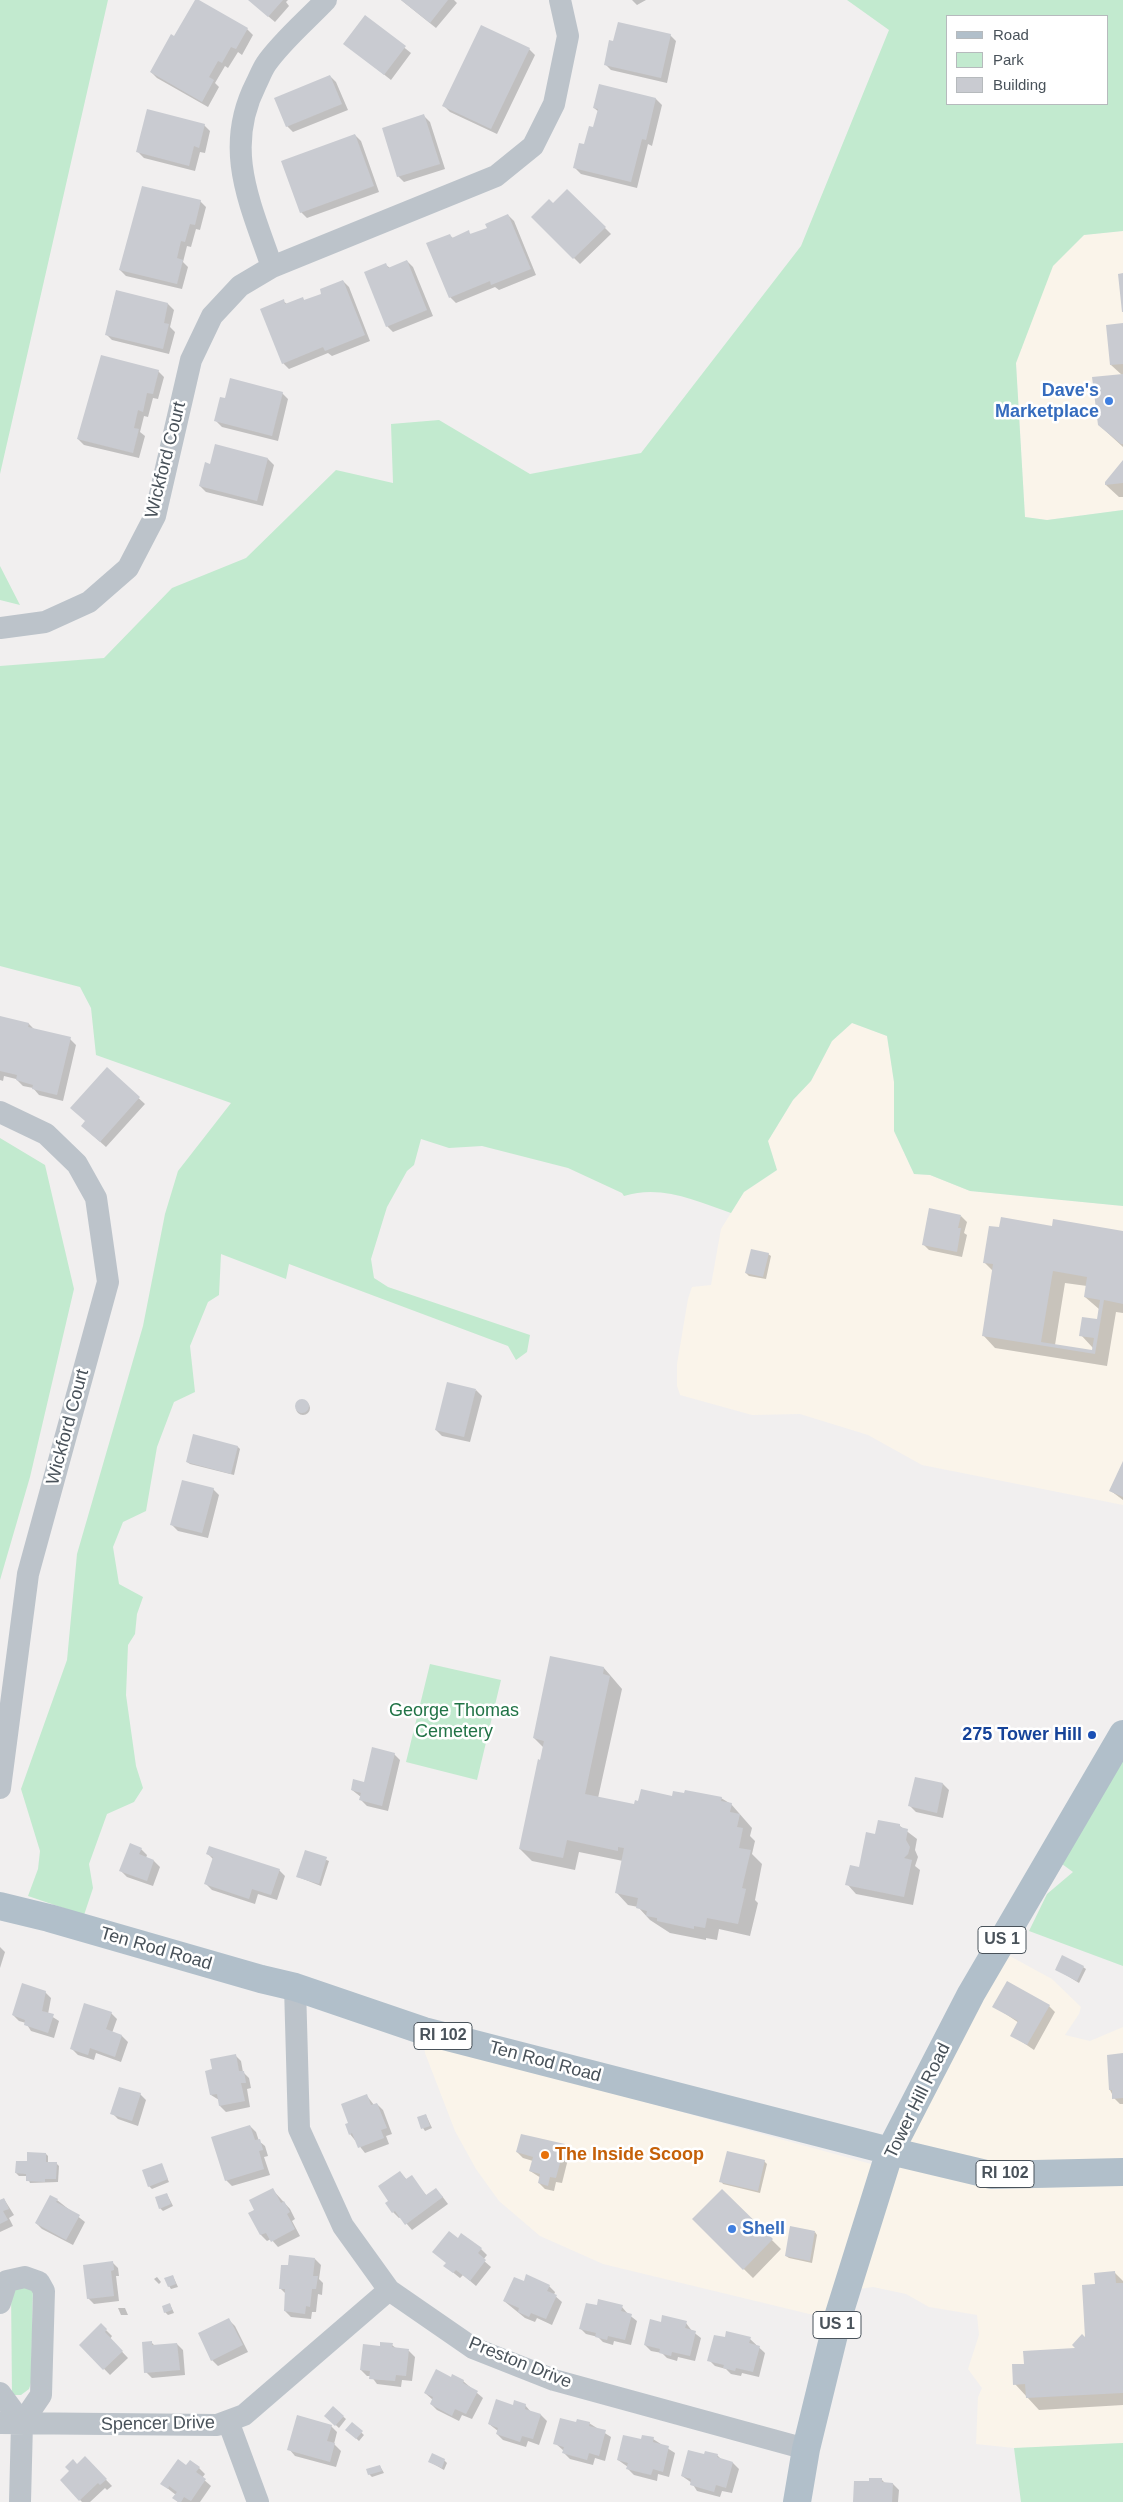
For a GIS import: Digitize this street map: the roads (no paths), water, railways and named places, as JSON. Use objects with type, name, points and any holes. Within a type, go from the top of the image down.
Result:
[{"type":"main road","name":"Tower Hill Road","points":[[797,2502],[806,2449],[839,2314],[890,2151],[971,1994],[1123,1734]]},
{"type":"main road","name":"Ten Rod Road","points":[[0,1906],[50,1918],[261,1979],[295,1987],[424,2031],[890,2151]]},
{"type":"main road","name":"RI 102","points":[[890,2151],[991,2175],[1123,2172]]},
{"type":"street","points":[[272,267],[245,191],[240,162],[240,130],[246,104],[266,64],[326,0]]},
{"type":"street","name":"Wickford Court","points":[[0,628],[45,622],[89,602],[128,568],[155,516],[191,360],[212,316],[240,286],[272,267],[496,176],[533,146],[554,104],[568,36],[560,0]]},
{"type":"street","name":"Wickford Court","points":[[0,1112],[46,1134],[77,1164],[96,1198],[108,1282],[28,1574],[0,1788]]},
{"type":"street","name":"Preston Drive","points":[[295,1987],[299,2128],[343,2226],[389,2290],[474,2348],[554,2380],[806,2449]]},
{"type":"street","points":[[0,2303],[7,2281],[25,2277],[39,2282],[44,2291],[41,2395],[11,2423]]},
{"type":"street","name":"Spencer Drive","points":[[11,2423],[209,2426],[228,2422],[244,2416],[389,2290]]},
{"type":"street","points":[[0,2393],[11,2423],[20,2502]]},
{"type":"street","points":[[228,2422],[258,2502]]},
{"type":"place","name":"Dave's Marketplace","points":[[1109,401]]},
{"type":"place","name":"275 Tower Hill","points":[[1092,1735]]},
{"type":"place","name":"The Inside Scoop","points":[[545,2155]]},
{"type":"place","name":"Shell","points":[[732,2229]]},
{"type":"park label","name":"George Thomas Cemetery","points":[[454,1721]]}]
